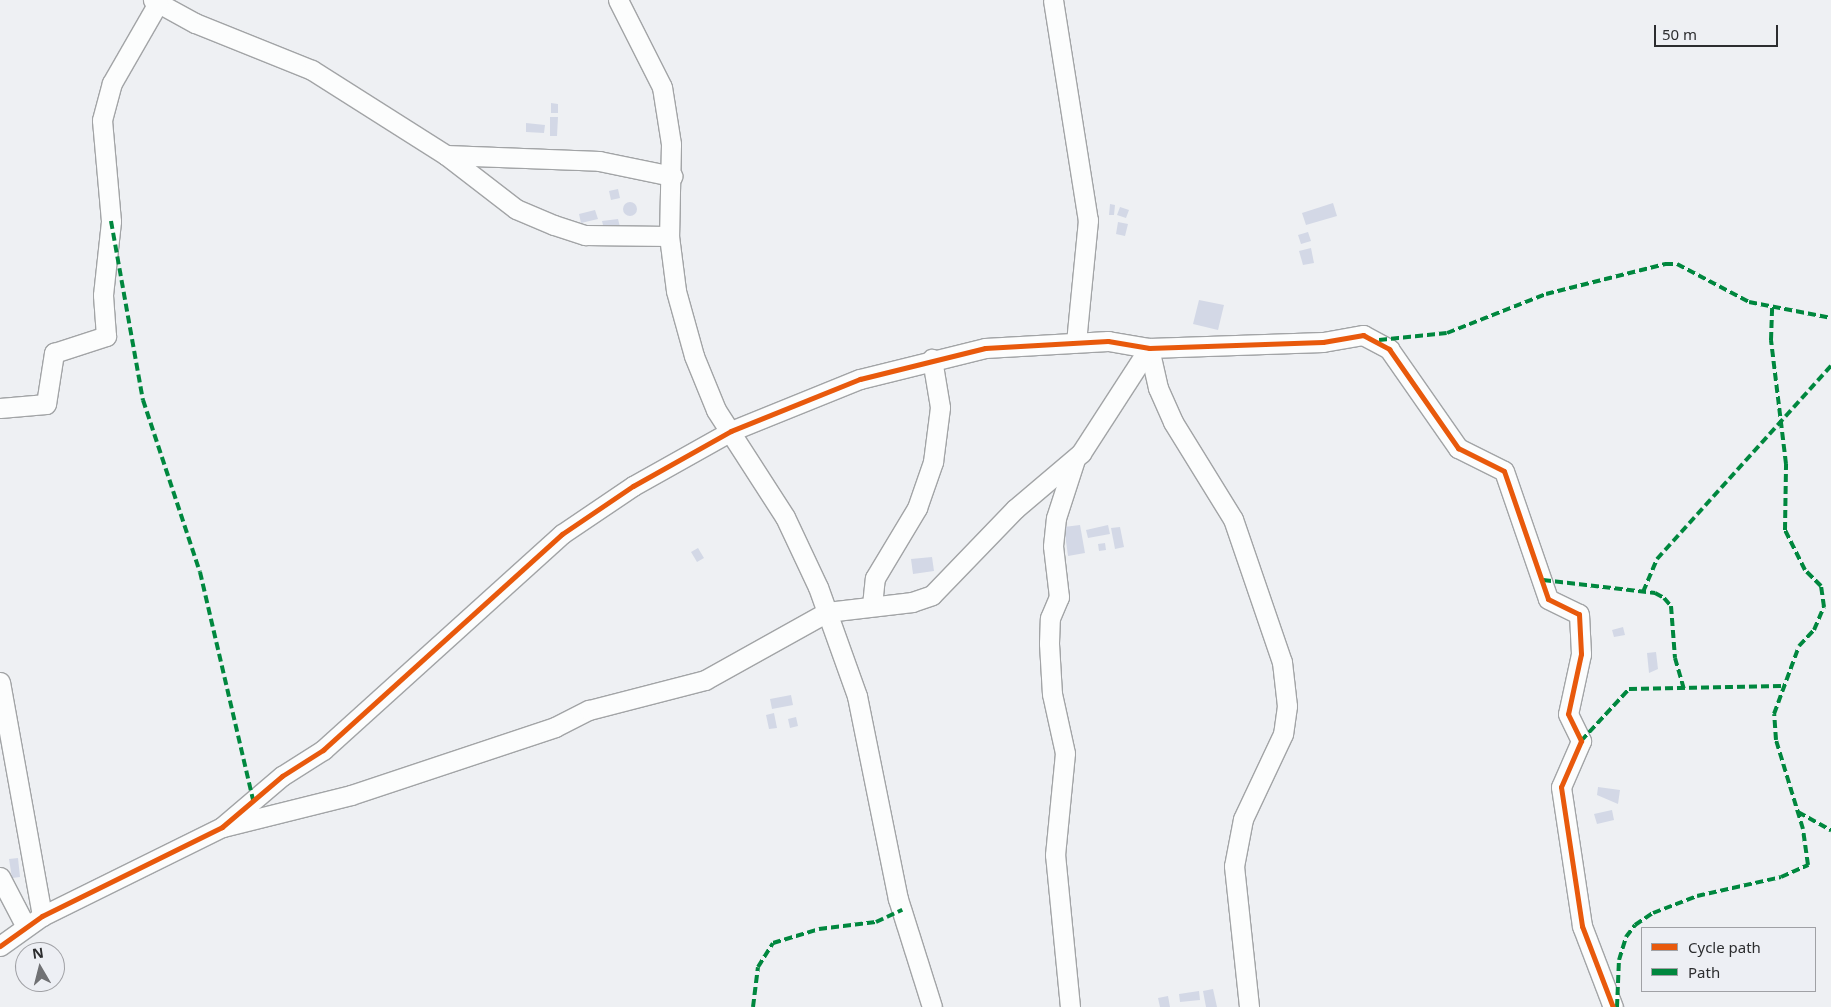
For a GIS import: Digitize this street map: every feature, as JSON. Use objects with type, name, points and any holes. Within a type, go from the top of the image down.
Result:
[{"type":"street","points":[[618,0],[662,87],[672,176],[669,236],[676,290],[694,356],[716,410],[732,431],[793,534],[827,612],[857,696],[898,899],[932,1007]]},
{"type":"street","points":[[1053,0],[1088,220],[1076,342]]},
{"type":"street","points":[[0,408],[46,404],[54,353],[106,336],[103,295],[111,221],[102,120],[112,83],[155,2],[312,70],[446,155],[516,209],[554,225],[585,235],[669,236]]},
{"type":"street","points":[[446,155],[599,161],[672,176]]},
{"type":"street","points":[[222,827],[282,776],[323,750],[562,534],[634,486],[732,431],[860,379],[932,359],[1013,344],[1108,341],[1149,348],[1372,336],[1389,349],[1458,448],[1504,471],[1548,599],[1579,614],[1581,654],[1568,714],[1581,741],[1562,787],[1582,926],[1614,1007]]},
{"type":"street","points":[[0,946],[34,920],[222,827],[352,795],[555,727],[589,710],[705,680],[827,612],[872,605],[912,602],[940,590],[1015,509],[1074,459],[1149,348]]},
{"type":"street","points":[[1149,348],[1158,388],[1173,422],[1233,519],[1282,662],[1287,706],[1283,734],[1242,819],[1234,866],[1249,1007]]},
{"type":"street","points":[[872,605],[875,578],[917,508],[933,462],[940,407],[932,359]]},
{"type":"street","points":[[1070,1007],[1056,855],[1065,753],[1052,694],[1049,644],[1050,618],[1059,597],[1053,546],[1056,518],[1074,459]]},
{"type":"street","points":[[0,682],[34,920]]},
{"type":"street","points":[[0,877],[34,920]]},
{"type":"building","points":[[551,103],[558,104],[558,113],[551,113]]},
{"type":"building","points":[[550,117],[558,117],[557,136],[550,136]]},
{"type":"building","points":[[526,123],[545,125],[544,133],[526,132]]},
{"type":"building","points":[[618,189],[620,198],[611,200],[609,191]]},
{"type":"building","points":[[630,202],[635,204],[637,209],[635,214],[630,216],[625,214],[623,209],[625,204]]},
{"type":"building","points":[[1333,203],[1337,216],[1306,225],[1302,213]]},
{"type":"building","points":[[1110,204],[1115,205],[1114,215],[1109,215]]},
{"type":"building","points":[[1120,207],[1129,210],[1126,218],[1117,215]]},
{"type":"building","points":[[595,210],[598,219],[581,223],[579,214]]},
{"type":"building","points":[[618,219],[620,227],[604,229],[602,221]]},
{"type":"building","points":[[1118,222],[1128,224],[1125,236],[1116,234]]},
{"type":"building","points":[[1308,232],[1311,241],[1301,244],[1298,235]]},
{"type":"building","points":[[1311,248],[1314,263],[1303,265],[1299,251]]},
{"type":"building","points":[[1199,300],[1224,305],[1218,330],[1193,324]]},
{"type":"building","points":[[1080,525],[1085,553],[1068,556],[1064,527]]},
{"type":"building","points":[[1108,525],[1110,534],[1088,538],[1086,530]]},
{"type":"building","points":[[1120,527],[1124,547],[1115,549],[1111,528]]},
{"type":"building","points":[[1105,543],[1106,550],[1099,551],[1098,544]]},
{"type":"building","points":[[698,548],[704,558],[697,562],[691,552]]},
{"type":"building","points":[[932,557],[934,571],[913,574],[911,559]]},
{"type":"building","points":[[1623,627],[1625,635],[1614,637],[1612,630]]},
{"type":"building","points":[[1656,652],[1658,669],[1649,673],[1647,653]]},
{"type":"building","points":[[791,695],[793,705],[772,709],[770,699]]},
{"type":"building","points":[[774,713],[777,728],[769,729],[766,715]]},
{"type":"building","points":[[796,717],[798,726],[790,728],[788,719]]},
{"type":"building","points":[[1598,787],[1620,790],[1618,804],[1597,795]]},
{"type":"building","points":[[1612,810],[1614,820],[1597,824],[1594,814]]},
{"type":"building","points":[[18,858],[20,877],[12,878],[9,859]]},
{"type":"building","points":[[1213,989],[1217,1007],[1206,1007],[1203,991]]},
{"type":"building","points":[[1199,991],[1200,1000],[1180,1002],[1179,994]]},
{"type":"building","points":[[1168,996],[1170,1007],[1160,1007],[1158,998]]},
{"type":"marked path","points":[[111,221],[143,400],[200,572],[253,800]]},
{"type":"marked path","points":[[1379,340],[1447,333],[1546,294],[1665,264],[1677,264],[1749,302],[1831,318]]},
{"type":"marked path","points":[[1617,1007],[1619,960],[1626,937],[1635,925],[1653,913],[1697,896],[1781,877],[1808,865],[1803,829],[1776,740],[1774,714],[1799,646],[1814,630],[1824,607],[1821,586],[1805,570],[1785,530],[1786,464],[1771,340],[1772,308]]},
{"type":"marked path","points":[[1643,592],[1657,559],[1831,366]]},
{"type":"marked path","points":[[1543,580],[1655,593],[1664,598],[1671,606],[1675,658],[1684,689]]},
{"type":"marked path","points":[[1581,741],[1629,689],[1781,686]]},
{"type":"marked path","points":[[1798,812],[1831,830]]},
{"type":"marked path","points":[[753,1007],[758,967],[773,943],[819,929],[876,922],[902,910]]},
{"type":"cycle path","points":[[0,946],[42,916],[222,827],[282,776],[323,750],[562,534],[633,486],[731,431],[860,379],[985,348],[1108,341],[1149,348],[1323,342],[1363,335],[1389,349],[1458,448],[1504,471],[1548,599],[1579,614],[1581,654],[1568,714],[1581,741],[1561,787],[1582,926],[1613,1007]]}]
